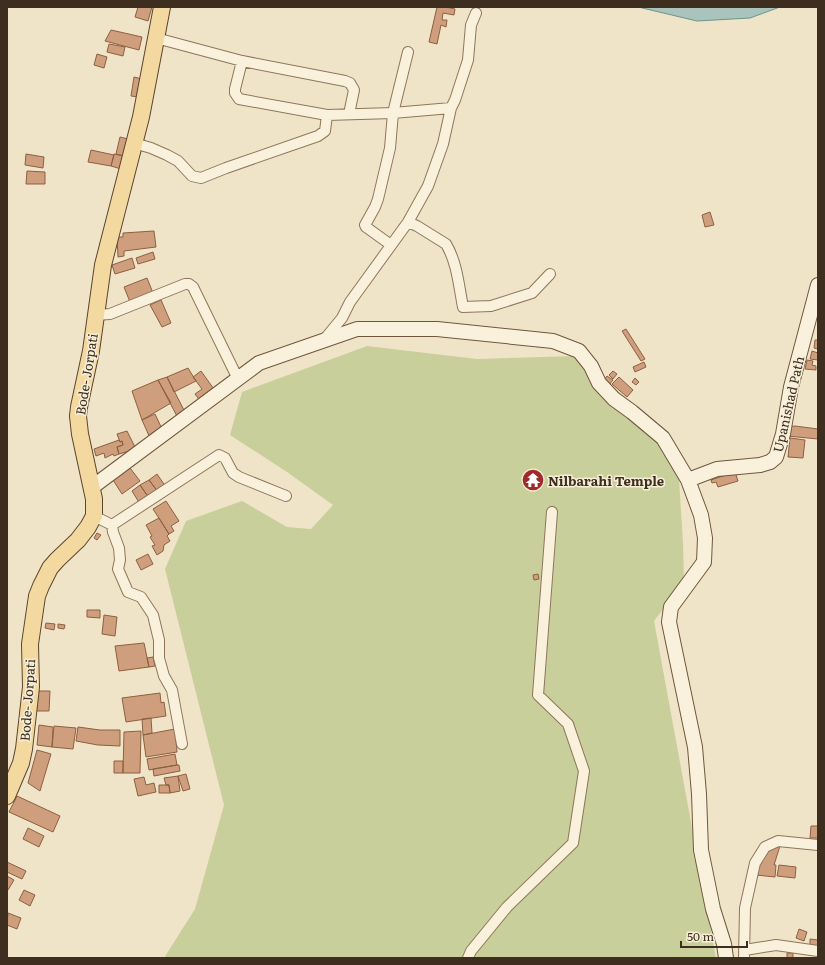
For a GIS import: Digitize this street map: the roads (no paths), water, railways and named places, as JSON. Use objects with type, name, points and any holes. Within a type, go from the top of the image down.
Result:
[{"type":"main road","name":"Bode- Jorpati","points":[[7,796],[21,763],[24,749],[31,687],[30,644],[37,596],[50,568],[78,540],[94,516],[94,499],[81,440],[78,416],[91,351],[103,265],[141,117],[162,7]]},
{"type":"main road","name":"Upanishad Path","points":[[688,480],[717,469],[760,465],[770,462],[776,458],[791,387],[818,285]]},
{"type":"main road","points":[[92,488],[259,363],[357,329],[437,329],[553,342],[579,351],[591,366],[599,383],[614,399],[664,438],[688,480],[701,515],[706,538],[704,562],[671,607],[669,622],[695,747],[699,794],[700,850],[713,910],[724,944],[726,958]]},
{"type":"street","points":[[323,340],[342,318],[350,302],[408,222],[428,186],[443,144],[451,108],[468,60],[471,25],[476,12]]},
{"type":"street","points":[[156,38],[242,61],[345,81],[350,83],[354,90],[348,114]]},
{"type":"street","points":[[391,245],[366,228],[366,225],[378,199],[390,148],[394,113],[408,52]]},
{"type":"street","points":[[242,61],[235,89],[235,93],[239,99],[327,115],[394,113],[451,108]]},
{"type":"street","points":[[134,143],[167,155],[178,161],[192,176],[201,178],[318,136],[325,131],[327,115]]},
{"type":"street","points":[[408,222],[418,226],[446,244],[454,268],[463,307],[491,306],[532,293],[550,274]]},
{"type":"street","points":[[95,316],[110,314],[185,284],[189,284],[193,287],[238,379]]},
{"type":"street","points":[[112,525],[219,455],[225,458],[233,473],[239,478],[286,496]]},
{"type":"street","points":[[468,958],[471,951],[507,907],[573,843],[584,771],[568,724],[538,695],[552,512]]},
{"type":"street","points":[[94,516],[112,525]]},
{"type":"street","points":[[112,525],[119,548],[120,560],[118,569],[128,592],[141,597],[153,615],[159,640],[159,658],[164,676],[172,690],[182,744]]},
{"type":"street","points":[[818,845],[778,841],[765,847],[754,863],[745,908],[744,954],[776,946],[818,951]]},
{"type":"water","points":[[638,7],[780,7],[750,18],[697,21]]},
{"type":"place","name":"Nilbarahi Temple","points":[[533,480]]}]
